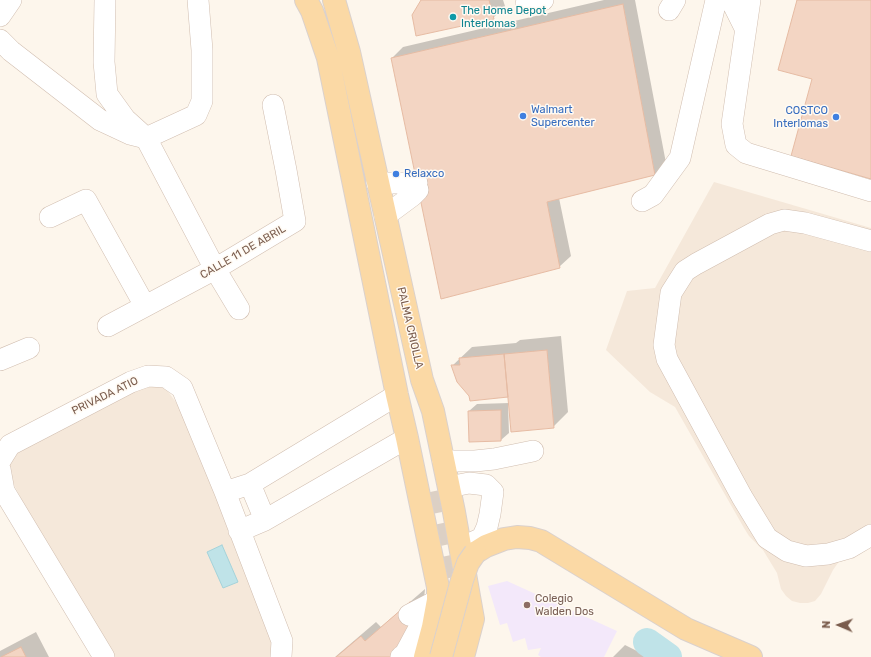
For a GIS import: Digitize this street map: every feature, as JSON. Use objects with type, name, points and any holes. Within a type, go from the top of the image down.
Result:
[{"type":"main road","points":[[306,0],[312,11],[328,58],[438,587],[444,652]]},
{"type":"main road","name":"PALMA CRIOLLA","points":[[334,0],[348,52],[422,380],[433,411],[443,461],[442,489],[460,548],[473,619],[444,652]]},
{"type":"main road","points":[[422,380],[419,415],[442,489]]},
{"type":"main road","points":[[444,652],[462,580],[468,563],[475,553],[486,546],[504,539],[517,537],[541,541],[686,629],[751,657]]},
{"type":"street","points":[[0,16],[11,0]]},
{"type":"street","points":[[105,0],[104,62],[107,94],[125,119],[146,138],[215,269],[239,309]]},
{"type":"street","points":[[0,40],[11,51],[100,120],[130,134],[146,138],[196,115],[202,101],[202,50],[198,0]]},
{"type":"street","points":[[642,201],[653,195],[680,158],[716,0]]},
{"type":"street","points":[[730,0],[745,28]]},
{"type":"street","points":[[750,0],[732,124],[736,145],[746,153],[871,191]]},
{"type":"street","name":"CALLE 11 DE ABRIL","points":[[108,326],[215,269],[295,221],[273,105]]},
{"type":"street","points":[[378,183],[417,186],[412,196],[385,216]]},
{"type":"street","points":[[50,217],[86,200],[145,306]]},
{"type":"street","points":[[871,241],[805,223],[784,220],[770,224],[685,271],[671,293],[664,344],[666,359],[742,497],[767,538],[787,551],[806,556],[828,554],[849,548],[871,534]]},
{"type":"street","points":[[0,360],[29,348]]},
{"type":"street","name":"PRIVADA ATIO","points":[[0,461],[10,445],[131,382],[148,376],[166,377],[182,388],[225,492],[282,641],[281,657]]},
{"type":"street","points":[[225,492],[250,484],[397,395]]},
{"type":"street","points":[[239,531],[265,520],[407,438]]},
{"type":"street","points":[[443,461],[475,461],[494,459],[533,451]]},
{"type":"street","points":[[0,469],[4,491],[104,657]]},
{"type":"street","points":[[250,484],[265,520]]},
{"type":"street","points":[[442,489],[469,484],[486,484],[493,492],[487,527],[482,538],[460,548]]},
{"type":"street","points":[[409,615],[438,600]]},
{"type":"street","points":[[401,657],[405,654],[419,628],[444,652]]},
{"type":"shaded area","points":[[714,182],[871,228],[871,545],[840,560],[833,570],[821,594],[815,601],[808,603],[792,601],[781,589],[777,573],[763,550],[749,536],[744,528],[675,407],[650,392],[606,350],[627,291],[655,288]]},
{"type":"shaded area","points":[[162,383],[180,408],[275,639],[275,657],[110,657],[32,520],[7,471],[11,451],[138,385]]},
{"type":"shaded area","name":"Colegio Walden Dos","points":[[507,581],[617,631],[604,657],[541,657],[538,655],[541,648],[528,650],[525,638],[513,642],[507,623],[500,625],[488,586]]},
{"type":"water","points":[[222,545],[238,582],[223,588],[207,552]]},
{"type":"building","name":"The Home Depot Interlomas","points":[[421,0],[489,0],[494,19],[416,36],[412,15]]},
{"type":"building","name":"COSTCO Interlomas","points":[[797,0],[871,0],[871,179],[791,156],[812,79],[778,70]]},
{"type":"building","name":"Walmart Supercenter","points":[[623,4],[655,175],[547,202],[560,268],[441,299],[391,58]]},
{"type":"building","points":[[547,350],[554,428],[511,432],[504,354]]},
{"type":"building","points":[[504,354],[508,397],[470,401],[469,396],[457,382],[451,365],[460,365],[459,358]]},
{"type":"building","points":[[501,410],[501,441],[469,442],[468,411]]},
{"type":"building","points":[[410,602],[407,646],[394,657],[336,657],[361,636],[365,641]]},
{"type":"building","points":[[21,647],[26,657],[1,657]]},
{"type":"waterway","points":[[647,642],[668,657]]},
{"type":"tunnel","points":[[435,491],[459,605]]},
{"type":"place","name":"The Home Depot Interlomas","points":[[453,17]]},
{"type":"place","name":"Walmart Supercenter","points":[[523,116]]},
{"type":"place","name":"COSTCO Interlomas","points":[[836,117]]},
{"type":"place","name":"Relaxco","points":[[396,174]]},
{"type":"place","name":"Colegio Walden Dos","points":[[527,605]]}]
